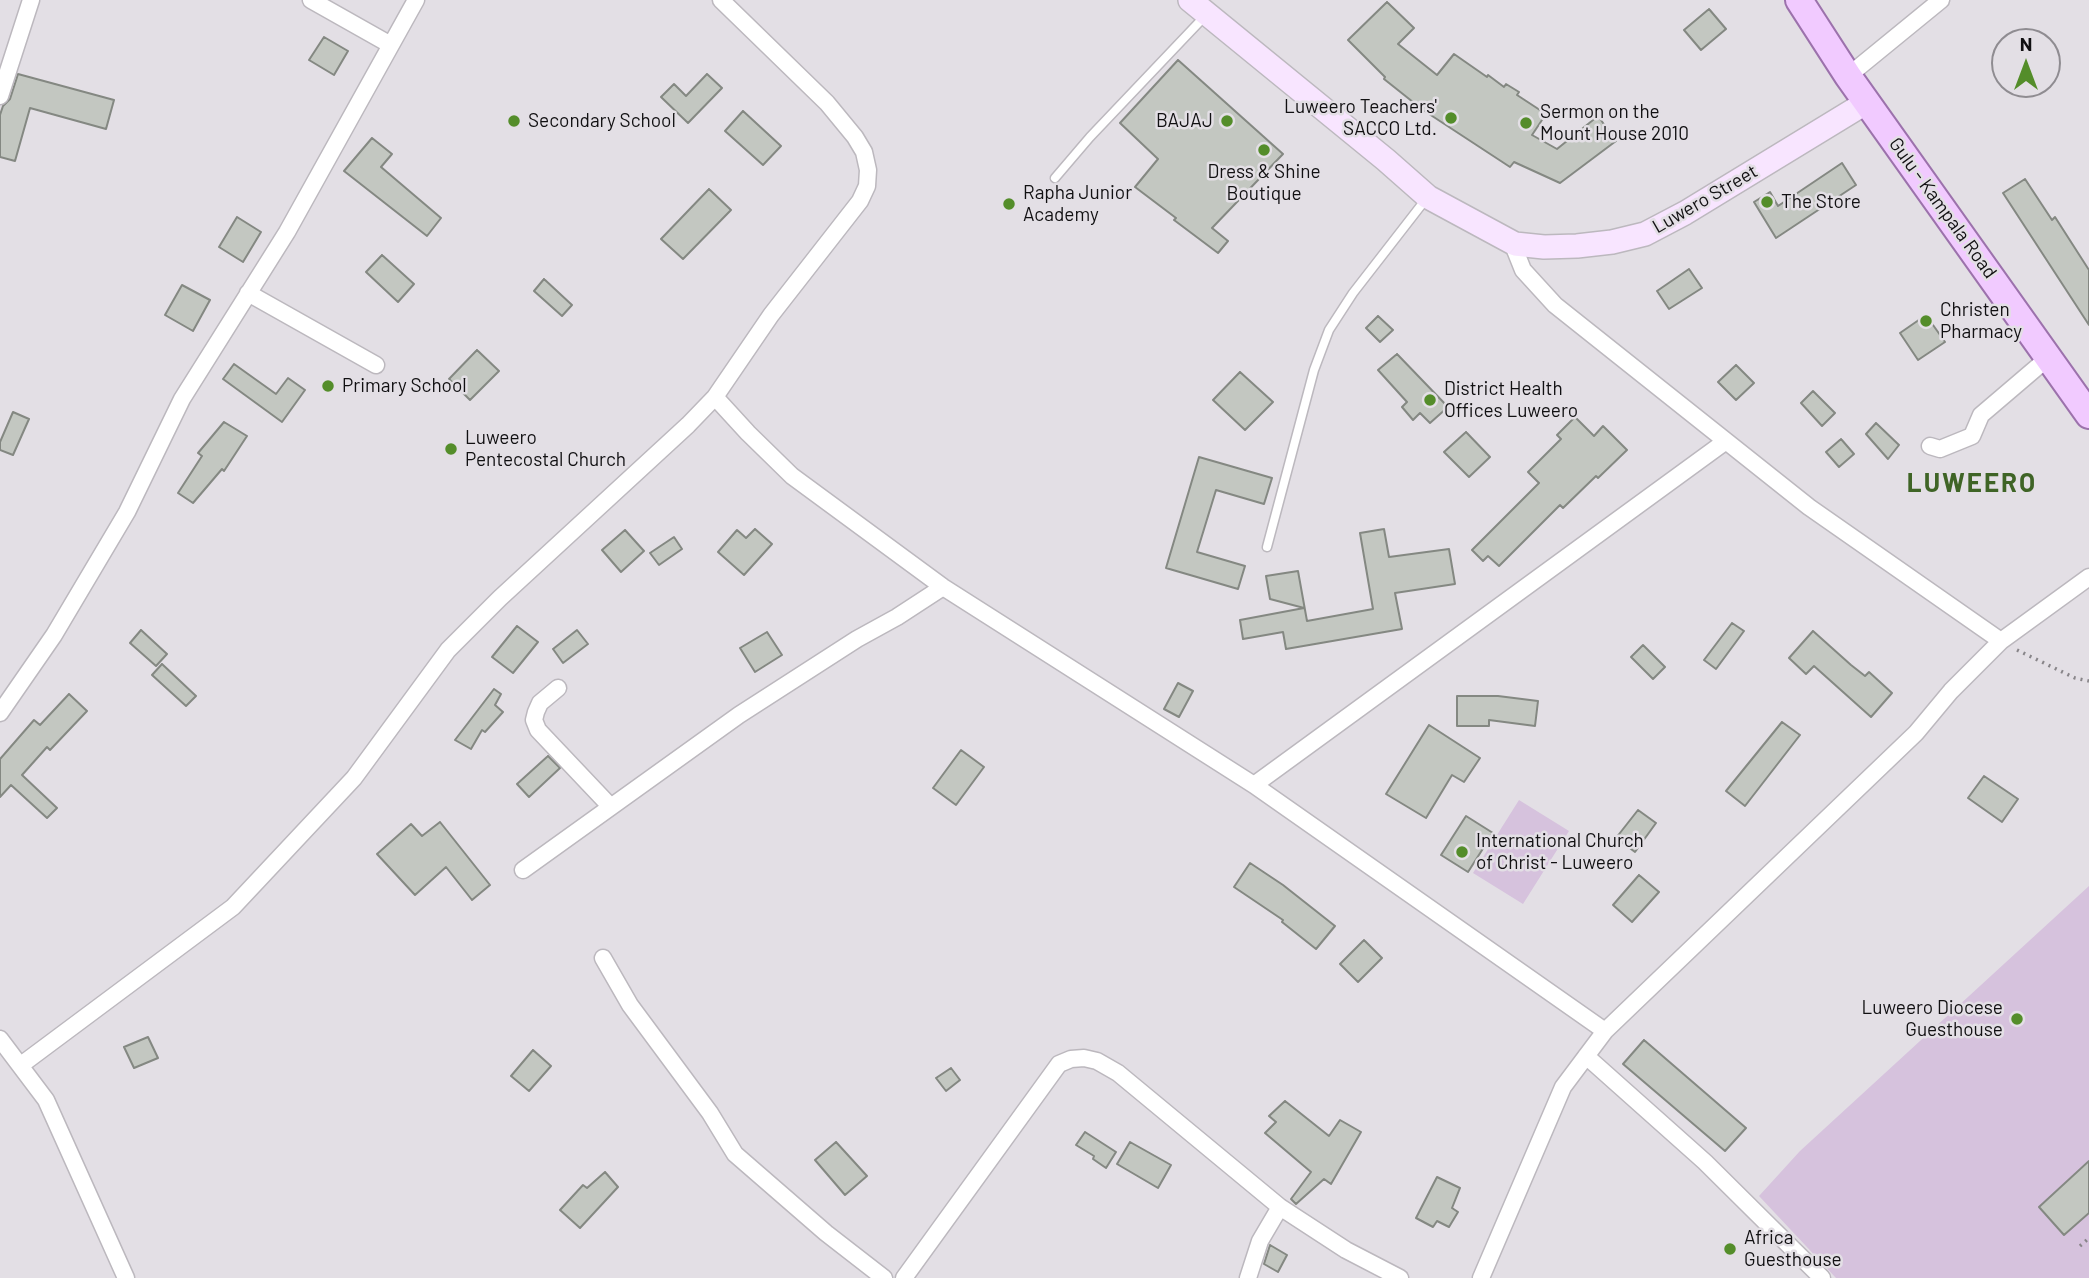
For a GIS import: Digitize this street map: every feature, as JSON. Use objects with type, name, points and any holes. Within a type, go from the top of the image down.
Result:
[{"type":"main road","name":"Gulu - Kampala Road","points":[[1799,0],[1848,76],[2089,415]]},
{"type":"main road","name":"Luwero Street","points":[[1198,7],[1387,160],[1428,197],[1515,244],[1577,246],[1612,242],[1645,234],[1685,213],[1867,102]]},
{"type":"street","points":[[0,96],[31,0]]},
{"type":"street","points":[[311,0],[389,44]]},
{"type":"street","points":[[0,713],[54,635],[127,512],[181,399],[286,232],[416,0]]},
{"type":"street","points":[[21,1065],[233,906],[354,778],[448,650],[715,397],[771,315],[860,201],[867,186],[868,170],[864,152],[855,137],[827,103],[721,0]]},
{"type":"street","points":[[1848,76],[1941,0]]},
{"type":"street","points":[[1515,244],[1514,250],[1523,270],[1555,305],[1809,507],[2001,641]]},
{"type":"street","points":[[248,293],[376,365]]},
{"type":"street","points":[[1930,446],[1940,449],[1972,436],[1981,415],[2049,357]]},
{"type":"street","points":[[715,397],[792,476],[943,587],[1254,785],[1605,1031]]},
{"type":"street","points":[[1254,785],[1726,441]]},
{"type":"street","points":[[1481,1278],[1563,1087],[1605,1031],[1916,733],[1951,691],[2001,641],[2089,577]]},
{"type":"street","points":[[523,870],[739,715],[943,587]]},
{"type":"street","points":[[558,688],[540,703],[534,720],[538,730],[610,806]]},
{"type":"street","points":[[603,958],[630,1005],[710,1113],[735,1154],[826,1233],[884,1278]]},
{"type":"street","points":[[0,1039],[46,1100],[127,1278]]},
{"type":"street","points":[[1586,1056],[1705,1162],[1822,1278]]},
{"type":"street","points":[[904,1278],[1059,1064],[1084,1058],[1097,1061],[1118,1073],[1280,1207],[1346,1250],[1400,1278]]},
{"type":"street","points":[[1248,1278],[1260,1241],[1280,1207]]},
{"type":"lane","points":[[1055,178],[1198,7]]},
{"type":"lane","points":[[1267,547],[1314,370],[1329,330],[1353,293],[1428,197]]},
{"type":"path","points":[[2001,641],[2043,664],[2089,681]]},
{"type":"path","points":[[2080,1246],[2089,1238]]},
{"type":"shaded area","points":[[1519,800],[1569,831],[1523,904],[1473,873]]},
{"type":"shaded area","name":"Luweero Diocese Guesthouse","points":[[2089,886],[2089,1278],[1836,1278],[1759,1196],[1800,1151]]},
{"type":"building","points":[[1387,2],[1414,28],[1398,44],[1437,75],[1454,54],[1504,87],[1506,84],[1519,92],[1517,95],[1546,114],[1532,135],[1557,149],[1598,116],[1616,141],[1560,183],[1514,162],[1510,167],[1423,110],[1384,79],[1348,40]]},
{"type":"building","points":[[1709,9],[1726,29],[1701,50],[1684,30]]},
{"type":"building","points":[[324,37],[348,51],[334,75],[309,60]]},
{"type":"building","points":[[1178,60],[1283,154],[1212,228],[1228,241],[1218,253],[1135,187],[1158,159],[1120,123]]},
{"type":"building","points":[[18,74],[114,100],[106,129],[30,108],[15,161],[0,157],[0,115],[3,106],[10,99]]},
{"type":"building","points":[[707,74],[722,88],[688,123],[661,97],[674,84],[686,96]]},
{"type":"building","points":[[743,111],[781,146],[763,165],[725,131]]},
{"type":"building","points":[[372,138],[392,154],[381,167],[441,218],[427,236],[344,171]]},
{"type":"building","points":[[1842,163],[1856,185],[1776,238],[1754,202],[1770,192],[1778,206]]},
{"type":"building","points":[[2025,179],[2052,220],[2055,217],[2089,270],[2089,325],[2003,193]]},
{"type":"building","points":[[709,189],[731,210],[683,259],[661,239]]},
{"type":"building","points":[[237,217],[261,232],[243,262],[219,247]]},
{"type":"building","points":[[382,255],[414,284],[398,302],[366,272]]},
{"type":"building","points":[[1689,269],[1702,288],[1669,309],[1657,291]]},
{"type":"building","points":[[544,279],[572,305],[562,316],[534,291]]},
{"type":"building","points":[[182,285],[210,300],[193,331],[165,315]]},
{"type":"building","points":[[1926,315],[1945,342],[1918,360],[1900,333]]},
{"type":"building","points":[[1378,316],[1393,330],[1380,342],[1366,328]]},
{"type":"building","points":[[477,350],[499,371],[470,400],[449,379]]},
{"type":"building","points":[[1397,354],[1448,407],[1430,423],[1420,413],[1413,420],[1402,407],[1407,402],[1378,370]]},
{"type":"building","points":[[234,364],[276,394],[288,378],[305,390],[282,422],[223,379]]},
{"type":"building","points":[[1736,365],[1754,383],[1736,400],[1718,382]]},
{"type":"building","points":[[1240,372],[1273,402],[1245,430],[1213,400]]},
{"type":"building","points":[[1813,391],[1835,413],[1822,426],[1801,403]]},
{"type":"building","points":[[13,412],[29,419],[13,455],[0,450],[0,442]]},
{"type":"building","points":[[1575,417],[1594,436],[1603,426],[1627,450],[1563,508],[1560,505],[1499,566],[1488,556],[1483,561],[1472,550],[1539,483],[1528,472],[1561,439],[1557,435]]},
{"type":"building","points":[[224,422],[247,436],[224,471],[222,469],[193,503],[178,493],[202,456],[198,453]]},
{"type":"building","points":[[1876,423],[1899,445],[1888,459],[1866,434]]},
{"type":"building","points":[[1466,432],[1490,457],[1469,477],[1444,452]]},
{"type":"building","points":[[1841,439],[1854,454],[1839,467],[1826,452]]},
{"type":"building","points":[[1199,457],[1272,478],[1264,504],[1216,490],[1197,552],[1245,566],[1238,589],[1166,568]]},
{"type":"building","points":[[755,529],[772,544],[744,575],[718,552],[737,530],[746,538]]},
{"type":"building","points":[[1384,529],[1389,557],[1449,549],[1455,584],[1395,593],[1402,629],[1286,649],[1283,632],[1243,639],[1240,620],[1304,608],[1270,599],[1266,576],[1298,571],[1307,621],[1373,609],[1360,533]]},
{"type":"building","points":[[625,530],[644,551],[621,572],[602,550]]},
{"type":"building","points":[[674,537],[682,549],[659,565],[650,553]]},
{"type":"building","points":[[1732,623],[1744,631],[1716,669],[1704,660]]},
{"type":"building","points":[[517,626],[538,642],[513,673],[492,657]]},
{"type":"building","points":[[141,630],[167,654],[156,666],[130,643]]},
{"type":"building","points":[[577,630],[588,644],[563,663],[553,649]]},
{"type":"building","points":[[1813,631],[1865,676],[1869,672],[1892,693],[1871,717],[1814,666],[1806,674],[1789,658]]},
{"type":"building","points":[[767,632],[782,655],[755,672],[740,648]]},
{"type":"building","points":[[1643,645],[1665,667],[1653,679],[1631,657]]},
{"type":"building","points":[[162,664],[196,696],[186,706],[152,675]]},
{"type":"building","points":[[1178,683],[1193,691],[1179,717],[1164,709]]},
{"type":"building","points":[[494,689],[501,694],[495,705],[503,712],[485,732],[482,730],[471,749],[455,740]]},
{"type":"building","points":[[69,694],[87,711],[50,750],[47,747],[22,775],[57,808],[47,818],[11,785],[0,797],[0,759],[34,720],[40,725]]},
{"type":"building","points":[[1457,696],[1498,696],[1538,701],[1535,726],[1489,720],[1489,726],[1457,726]]},
{"type":"building","points":[[1782,722],[1800,735],[1745,806],[1726,791]]},
{"type":"building","points":[[1429,725],[1480,758],[1464,782],[1452,775],[1426,818],[1386,794]]},
{"type":"building","points":[[961,750],[984,767],[956,805],[933,788]]},
{"type":"building","points":[[548,756],[560,768],[529,797],[517,784]]},
{"type":"building","points":[[1984,776],[2018,799],[2002,822],[1968,798]]},
{"type":"building","points":[[1638,810],[1656,823],[1635,852],[1616,838]]},
{"type":"building","points":[[1466,816],[1493,833],[1468,872],[1441,855]]},
{"type":"building","points":[[440,822],[490,885],[472,900],[446,867],[415,895],[377,854],[411,824],[422,836]]},
{"type":"building","points":[[1250,863],[1335,926],[1316,949],[1282,922],[1283,920],[1234,887]]},
{"type":"building","points":[[1639,875],[1659,892],[1632,922],[1613,905]]},
{"type":"building","points":[[1364,940],[1382,958],[1358,982],[1340,964]]},
{"type":"building","points":[[148,1037],[158,1058],[134,1068],[124,1047]]},
{"type":"building","points":[[1644,1040],[1746,1128],[1725,1151],[1623,1064]]},
{"type":"building","points":[[533,1050],[551,1066],[529,1091],[511,1076]]},
{"type":"building","points":[[951,1068],[960,1080],[946,1091],[936,1078]]},
{"type":"building","points":[[1285,1101],[1329,1136],[1340,1120],[1361,1132],[1331,1184],[1324,1179],[1296,1204],[1291,1199],[1311,1172],[1265,1133],[1276,1122],[1269,1116]]},
{"type":"building","points":[[1085,1132],[1116,1152],[1106,1168],[1093,1159],[1094,1156],[1076,1145]]},
{"type":"building","points":[[836,1142],[867,1176],[845,1195],[815,1160]]},
{"type":"building","points":[[1130,1142],[1171,1165],[1158,1188],[1117,1164]]},
{"type":"building","points":[[2089,1161],[2089,1213],[2064,1235],[2039,1207]]},
{"type":"building","points":[[605,1172],[618,1187],[580,1228],[560,1210],[583,1185],[587,1188]]},
{"type":"building","points":[[1437,1177],[1460,1188],[1452,1208],[1458,1212],[1449,1227],[1437,1221],[1433,1227],[1416,1218]]},
{"type":"building","points":[[1270,1245],[1287,1255],[1278,1272],[1264,1264]]},
{"type":"place","name":"Luweero Teachers' SACCO Ltd.","points":[[1451,118]]},
{"type":"place","name":"Secondary School","points":[[514,121]]},
{"type":"place","name":"BAJAJ","points":[[1227,121]]},
{"type":"place","name":"Sermon on the Mount House 2010","points":[[1526,123]]},
{"type":"place","name":"Dress & Shine Boutique","points":[[1264,150]]},
{"type":"place","name":"The Store","points":[[1767,202]]},
{"type":"place","name":"Rapha Junior Academy","points":[[1009,204]]},
{"type":"place","name":"Christen Pharmacy","points":[[1926,321]]},
{"type":"place","name":"Primary School","points":[[328,386]]},
{"type":"place","name":"District Health Offices Luweero","points":[[1430,400]]},
{"type":"place","name":"Luweero Pentecostal Church","points":[[451,449]]},
{"type":"place","name":"International Church of Christ - Luweero","points":[[1462,852]]},
{"type":"place","name":"Luweero Diocese Guesthouse","points":[[2017,1019]]},
{"type":"place","name":"Africa Guesthouse","points":[[1730,1249]]},
{"type":"district","name":"LUWEERO","points":[[1972,483]]}]
